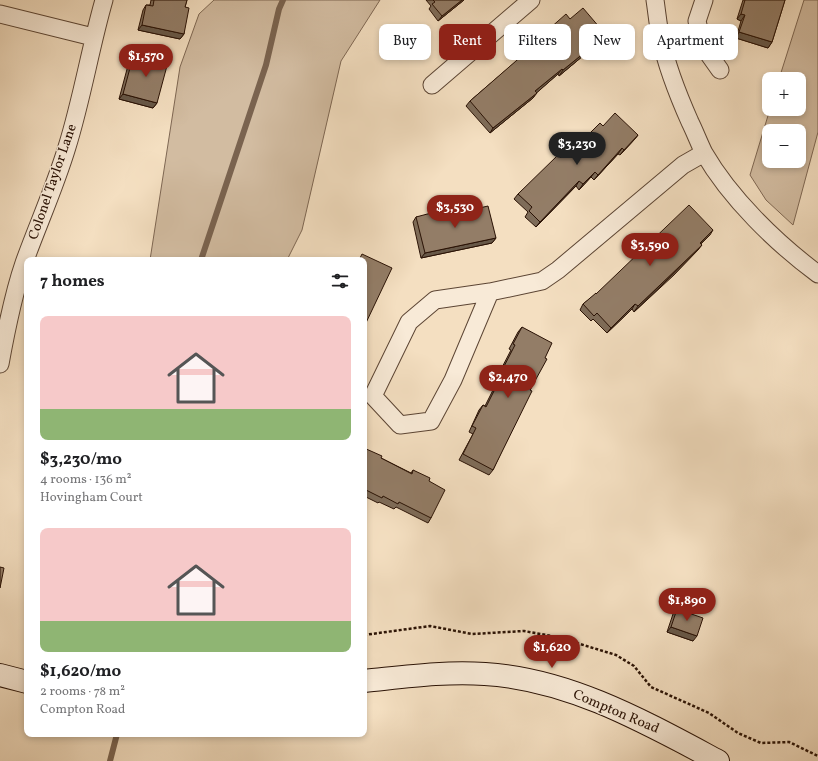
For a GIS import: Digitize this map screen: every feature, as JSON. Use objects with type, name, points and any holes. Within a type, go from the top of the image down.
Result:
[{"type":"street","name":"Colonel Taylor Lane","points":[[27,257],[68,146],[85,79],[93,37],[104,0]]},
{"type":"street","points":[[432,85],[530,0]]},
{"type":"street","points":[[655,0],[661,39],[668,66],[677,93],[704,153],[726,184],[760,225],[800,261],[818,274]]},
{"type":"street","points":[[704,0],[697,21],[703,46],[720,70]]},
{"type":"street","points":[[0,14],[93,37]]},
{"type":"street","points":[[490,292],[453,380],[431,421],[400,425],[373,396],[409,322],[435,300],[490,292],[542,281],[558,270],[683,165],[704,153]]},
{"type":"street","name":"Colonel Taylor Lane","points":[[0,364],[6,330],[24,264]]},
{"type":"street","name":"Compton Road","points":[[367,681],[453,673],[498,675],[537,682],[603,703],[634,717],[718,761]]},
{"type":"street","points":[[0,675],[24,681]]},
{"type":"path","points":[[367,635],[430,626],[472,634],[524,631],[557,637],[616,655],[634,666],[651,687],[709,713],[738,733],[761,743],[789,742],[818,756]]},
{"type":"shaded area","points":[[214,0],[380,0],[341,61],[302,230],[288,257],[150,257],[180,67],[199,14]]},
{"type":"shaded area","points":[[804,0],[818,0],[818,132],[793,225],[766,200],[750,175],[762,135],[762,168],[806,168],[806,124],[765,124],[768,116],[806,116],[806,72],[781,72]]},
{"type":"building","points":[[154,0],[187,0],[185,7],[189,8],[184,34],[142,25],[146,5],[153,6]]},
{"type":"building","points":[[433,0],[462,0],[442,16],[432,4],[435,2]]},
{"type":"building","points":[[745,0],[785,0],[772,42],[739,32],[745,15],[741,14]]},
{"type":"building","points":[[583,8],[597,24],[579,24],[579,57],[535,91],[537,93],[493,128],[470,101],[517,60],[571,60],[571,24],[555,24],[566,14],[570,19]]},
{"type":"building","points":[[134,53],[168,62],[157,103],[123,94]]},
{"type":"building","points":[[615,113],[638,135],[624,150],[622,148],[598,175],[595,172],[583,184],[579,181],[540,222],[529,211],[532,207],[518,194],[558,155],[561,158],[573,146],[575,148],[600,123],[603,126]]},
{"type":"building","points":[[689,205],[713,230],[700,243],[702,245],[638,306],[635,304],[611,328],[597,313],[594,316],[583,304],[596,294]]},
{"type":"building","points":[[488,206],[496,238],[425,253],[416,217],[435,212],[436,216],[453,212],[454,214]]},
{"type":"building","points":[[362,254],[392,268],[367,321],[367,257],[360,257]]},
{"type":"building","points":[[522,327],[552,343],[545,358],[547,359],[530,390],[532,391],[493,470],[463,454],[476,428],[472,426],[483,405],[486,407],[501,377],[499,376],[515,345],[513,344]]},
{"type":"building","points":[[367,449],[382,456],[381,458],[412,474],[413,470],[430,478],[429,481],[445,490],[431,518],[399,502],[398,504],[383,496],[382,498],[367,490]]},
{"type":"building","points":[[0,567],[4,568],[0,588]]},
{"type":"building","points":[[677,609],[703,618],[697,636],[671,627]]},
{"type":"waterway","points":[[202,257],[266,65],[279,9],[283,0]]},
{"type":"waterway","points":[[110,761],[116,737]]}]
